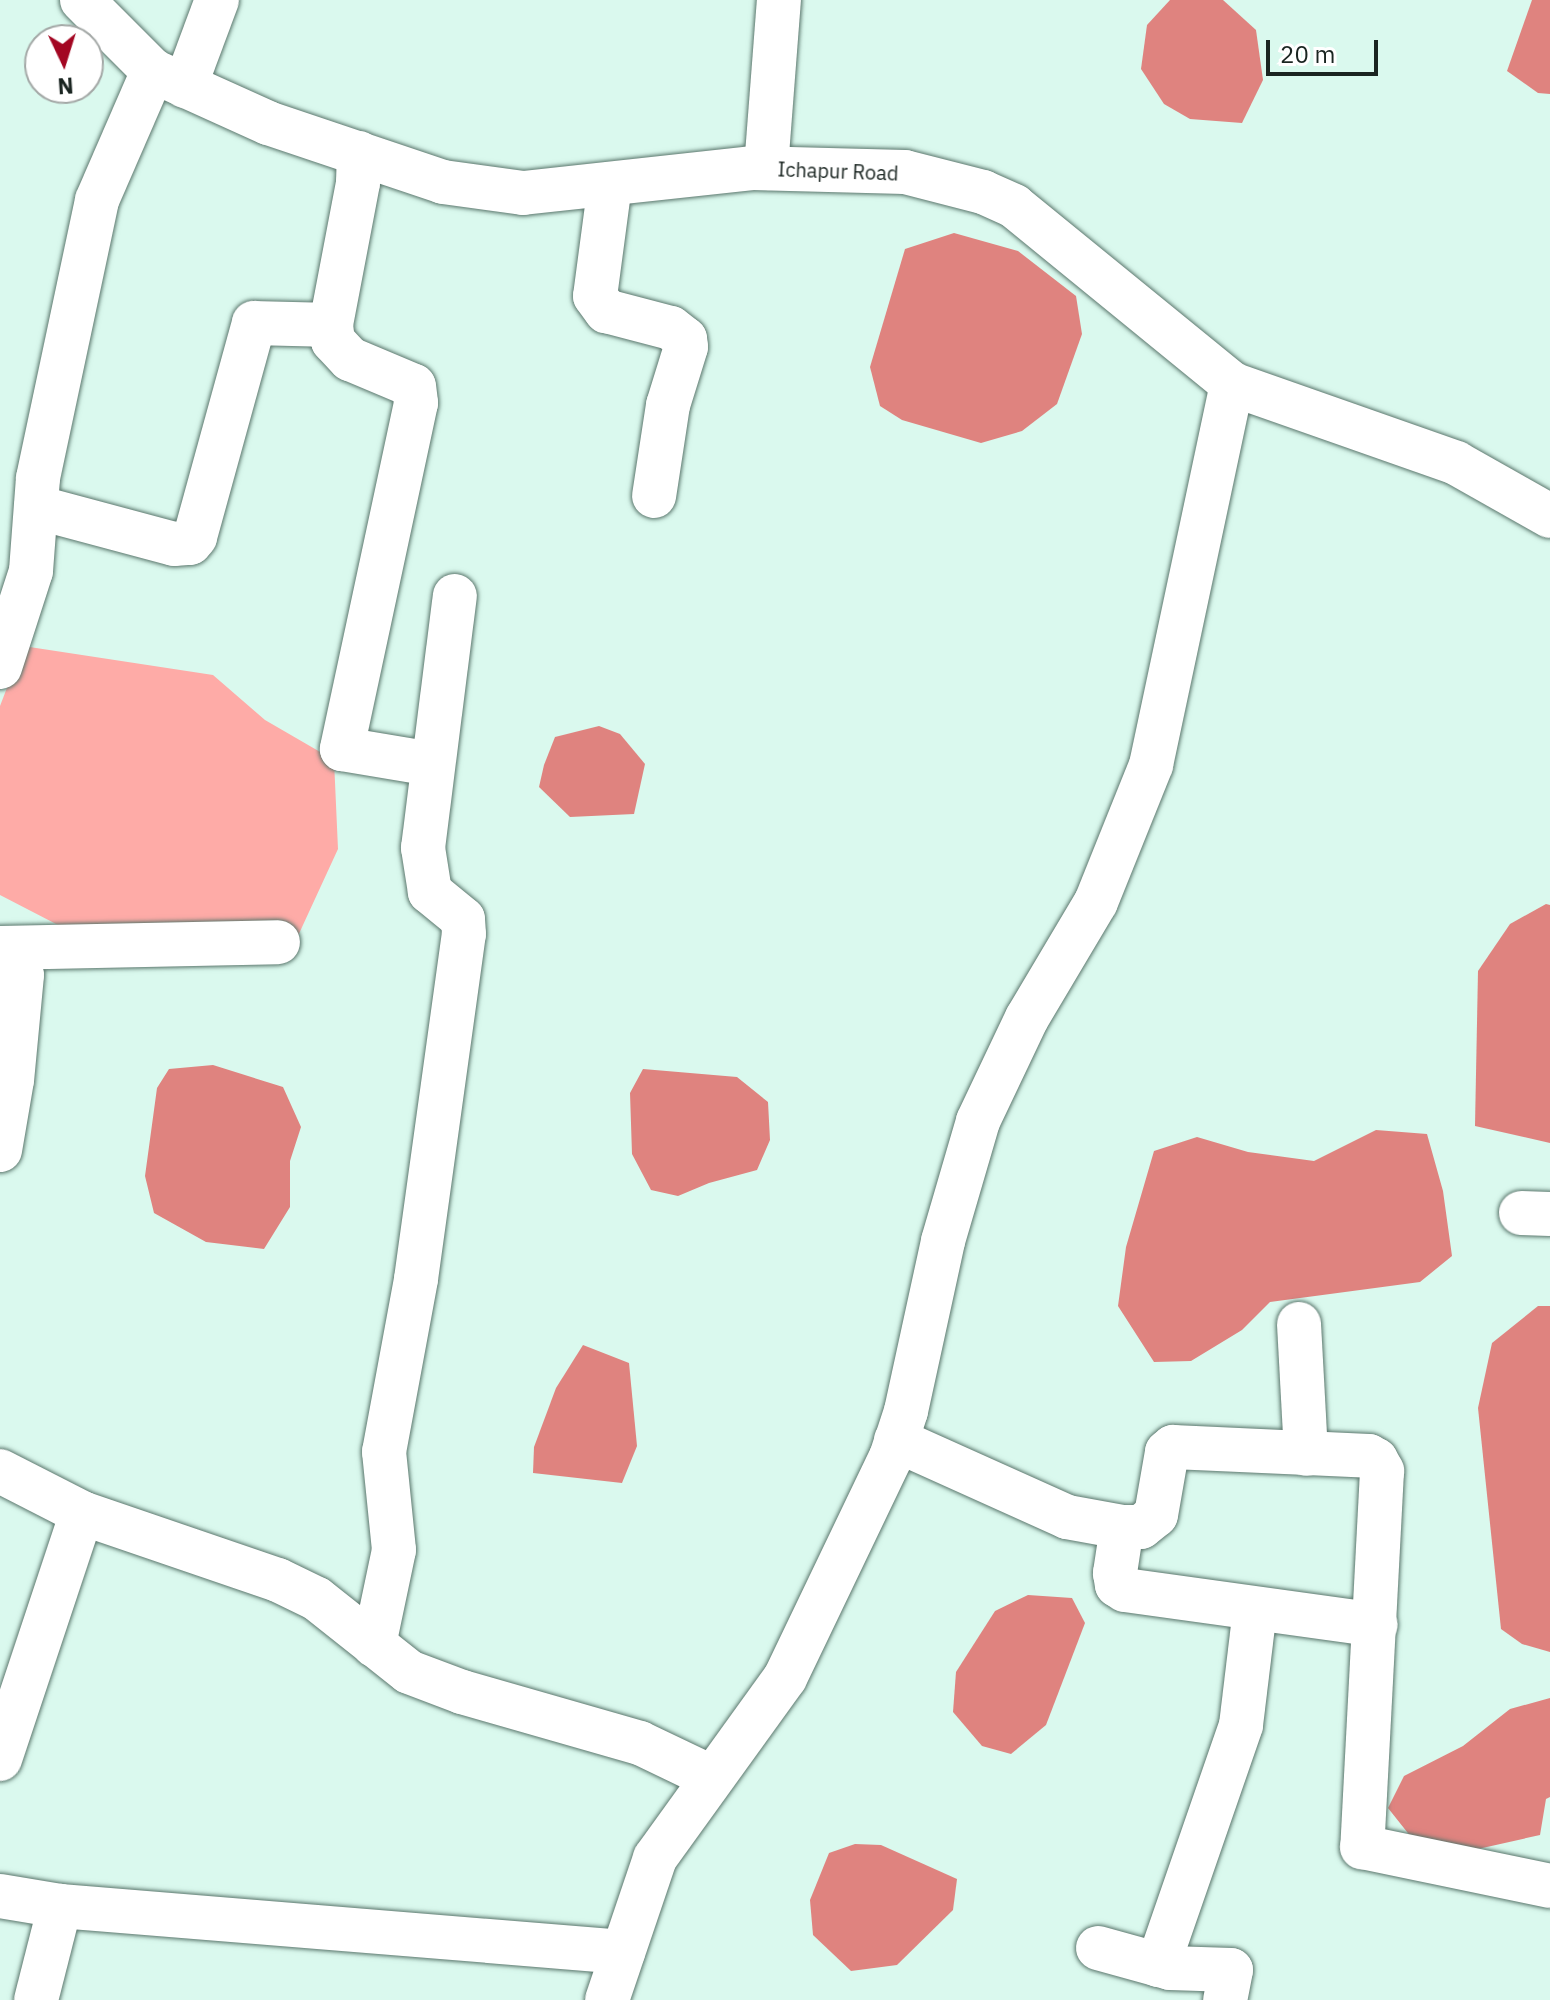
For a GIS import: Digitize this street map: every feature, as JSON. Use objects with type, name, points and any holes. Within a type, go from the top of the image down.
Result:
[{"type":"street","name":"Ichapur Road","points":[[82,0],[169,78],[268,123],[443,182],[523,193],[766,168],[905,172],[953,183],[1014,206],[1232,384],[1456,463],[1550,516]]},
{"type":"street","points":[[0,667],[31,571],[38,478],[97,200],[217,0]]},
{"type":"street","points":[[766,168],[779,0]]},
{"type":"street","points":[[359,153],[358,183],[331,325],[339,351],[350,359],[414,386],[416,403],[342,749],[432,764]]},
{"type":"street","points":[[610,184],[595,296],[606,311],[671,328],[685,339],[686,347],[668,405],[654,496]]},
{"type":"street","points":[[36,507],[174,544],[190,543],[195,537],[254,323],[331,325]]},
{"type":"street","points":[[607,2000],[655,1858],[785,1678],[819,1612],[896,1440],[906,1411],[943,1241],[978,1121],[1027,1018],[1096,902],[1151,765],[1232,384]]},
{"type":"street","points":[[374,1645],[394,1550],[384,1452],[416,1279],[464,934],[463,919],[435,899],[428,887],[423,848],[455,596]]},
{"type":"street","points":[[0,948],[278,942]]},
{"type":"street","points":[[0,948],[22,975],[12,1080],[0,1150]]},
{"type":"street","points":[[1299,1324],[1306,1454]]},
{"type":"street","points":[[896,1440],[1067,1517],[1122,1527],[1141,1527],[1156,1515],[1167,1452],[1173,1447],[1369,1456],[1380,1463],[1376,1625],[1362,1847],[1550,1886]]},
{"type":"street","points":[[0,1471],[82,1513],[278,1580],[317,1599],[409,1672],[462,1692],[640,1743],[711,1777]]},
{"type":"street","points":[[0,1759],[82,1513]]},
{"type":"street","points":[[1122,1527],[1115,1573],[1117,1585],[1125,1590],[1376,1625]]},
{"type":"street","points":[[1158,1965],[1241,1725],[1255,1610]]},
{"type":"street","points":[[0,1896],[60,1906],[623,1952]]},
{"type":"street","points":[[36,2000],[60,1906]]},
{"type":"street","points":[[1098,1948],[1158,1965],[1231,1970],[1225,2000]]},
{"type":"shaded area","points":[[1170,0],[1223,0],[1256,30],[1263,80],[1242,123],[1190,119],[1164,104],[1141,69],[1147,25]]},
{"type":"shaded area","points":[[1532,0],[1550,0],[1550,94],[1538,93],[1507,71]]},
{"type":"shaded area","points":[[954,233],[1018,251],[1076,296],[1082,334],[1057,404],[1022,431],[981,443],[902,420],[880,406],[870,367],[905,249]]},
{"type":"shaded area","points":[[23,646],[213,675],[265,720],[334,760],[338,849],[291,951],[58,925],[0,895],[0,706]]},
{"type":"shaded area","points":[[599,726],[620,734],[645,764],[634,814],[570,817],[539,787],[544,765],[555,737]]},
{"type":"shaded area","points":[[1546,904],[1550,905],[1550,1143],[1475,1126],[1478,971],[1510,924]]},
{"type":"shaded area","points":[[213,1065],[283,1087],[301,1127],[290,1161],[290,1207],[264,1249],[206,1242],[154,1213],[145,1176],[157,1088],[169,1069]]},
{"type":"shaded area","points":[[643,1069],[737,1077],[768,1102],[770,1140],[757,1170],[709,1183],[678,1196],[651,1190],[632,1154],[630,1093]]},
{"type":"shaded area","points":[[1376,1130],[1427,1134],[1443,1191],[1452,1256],[1420,1282],[1270,1302],[1242,1330],[1191,1361],[1154,1362],[1118,1306],[1126,1247],[1154,1151],[1197,1137],[1248,1152],[1314,1161]]},
{"type":"shaded area","points":[[1538,1306],[1550,1306],[1550,1652],[1522,1644],[1501,1629],[1478,1408],[1492,1343]]},
{"type":"shaded area","points":[[583,1345],[629,1363],[637,1446],[622,1483],[533,1473],[534,1447],[556,1388]]},
{"type":"shaded area","points":[[1028,1595],[1072,1598],[1085,1623],[1046,1725],[1011,1754],[982,1746],[953,1712],[956,1672],[995,1611]]},
{"type":"shaded area","points":[[1550,1698],[1550,1797],[1546,1799],[1540,1835],[1469,1851],[1415,1842],[1388,1808],[1404,1776],[1463,1746],[1510,1709]]},
{"type":"shaded area","points":[[855,1844],[881,1845],[957,1879],[953,1910],[897,1965],[851,1971],[813,1935],[810,1900],[829,1853]]}]
